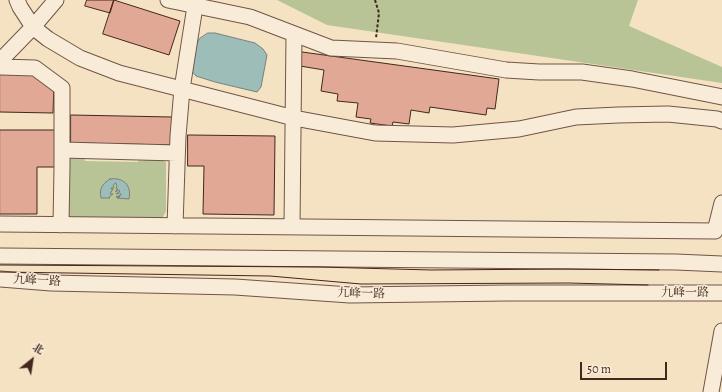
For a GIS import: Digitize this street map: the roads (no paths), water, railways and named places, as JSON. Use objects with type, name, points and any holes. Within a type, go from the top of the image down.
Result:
[{"type":"street","points":[[17,0],[33,27],[48,39],[80,58],[119,72],[294,118],[375,133],[453,135],[519,129],[576,117],[618,114],[668,114],[717,119],[722,121]]},
{"type":"street","points":[[0,61],[33,27],[56,0]]},
{"type":"street","points":[[168,0],[196,3],[250,17],[331,48],[397,50],[506,70],[582,72],[722,97]]},
{"type":"street","points":[[175,226],[177,153],[182,89],[196,3]]},
{"type":"street","points":[[292,227],[294,34]]},
{"type":"street","points":[[0,67],[35,68],[62,88],[61,225]]},
{"type":"street","points":[[62,150],[177,153]]},
{"type":"street","points":[[0,224],[715,231],[722,203]]},
{"type":"street","name":"九峰一路","points":[[0,256],[676,262],[722,264]]},
{"type":"street","name":"九峰一路","points":[[0,279],[50,283],[235,287],[350,294],[722,292]]},
{"type":"street","points":[[710,392],[722,331]]},
{"type":"water","points":[[208,33],[215,33],[255,43],[263,49],[267,55],[261,87],[257,92],[196,76],[190,69],[193,52],[199,39]]},
{"type":"water","points":[[110,179],[119,179],[126,183],[130,194],[129,199],[117,198],[120,197],[119,196],[116,197],[121,194],[116,194],[120,191],[119,190],[115,192],[118,189],[116,189],[116,183],[113,186],[114,188],[111,188],[113,189],[110,194],[113,194],[109,197],[110,198],[101,198],[100,192],[102,187]]},
{"type":"tram line","points":[[0,265],[320,267],[431,270],[659,270]]},
{"type":"tram line","points":[[0,272],[270,276],[361,284],[568,283],[648,285]]}]
